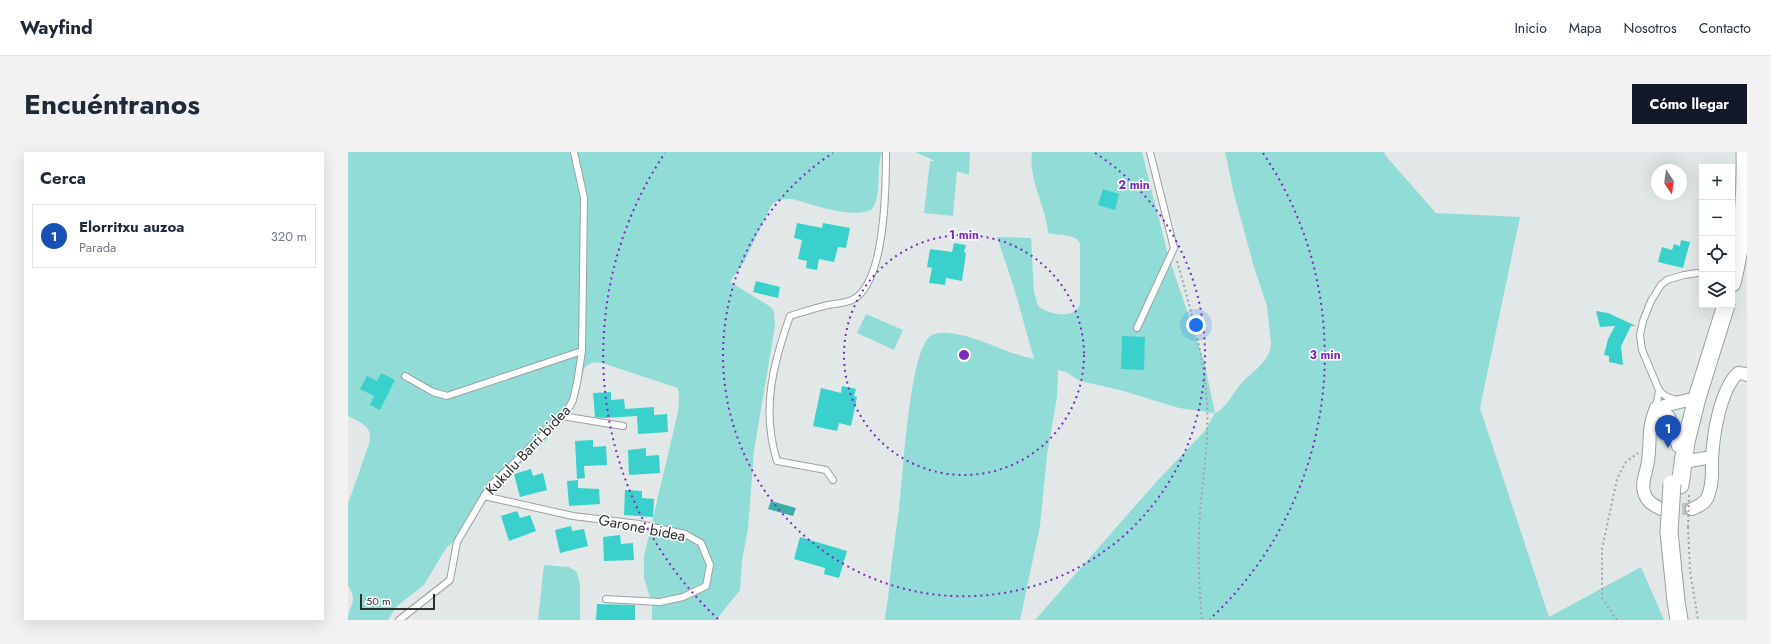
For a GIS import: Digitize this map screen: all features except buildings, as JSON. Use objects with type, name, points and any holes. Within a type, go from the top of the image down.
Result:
[{"type":"main road","points":[[1733,236],[1736,198],[1736,152]]},
{"type":"main road","points":[[1735,272],[1743,221],[1746,184],[1745,152]]},
{"type":"main road","points":[[1679,620],[1675,593],[1685,401],[1716,308]]},
{"type":"main road","points":[[1680,488],[1682,444],[1725,308]]},
{"type":"main road","points":[[1679,531],[1680,574],[1687,620]]},
{"type":"street","points":[[1692,509],[1704,503],[1708,496],[1713,473],[1709,458],[1720,404],[1731,380],[1738,374],[1747,375]]},
{"type":"street","points":[[1656,408],[1685,401]]},
{"type":"street","points":[[1656,408],[1668,418],[1682,444],[1692,451],[1709,458]]},
{"type":"street","points":[[1656,408],[1650,426],[1648,460],[1643,486],[1644,493],[1652,505],[1661,508]]},
{"type":"street","points":[[1682,468],[1689,461],[1709,458]]},
{"type":"lane","name":"Kukulu Barri bidea","points":[[399,620],[450,580],[457,542],[490,486],[566,413],[573,400],[582,351],[584,198],[574,152]]},
{"type":"lane","points":[[833,480],[826,470],[777,461],[772,444],[769,407],[771,378],[778,348],[790,316],[852,300],[861,292],[872,275],[879,249],[886,185],[886,152]]},
{"type":"lane","points":[[1137,328],[1174,248],[1150,152]]},
{"type":"lane","points":[[1685,401],[1668,398],[1659,390],[1642,350],[1640,335],[1643,321],[1651,302],[1661,285],[1667,280],[1697,273]]},
{"type":"lane","points":[[405,376],[433,392],[446,396],[582,351]]},
{"type":"lane","points":[[1656,408],[1659,390]]},
{"type":"lane","points":[[562,416],[623,426]]},
{"type":"lane","name":"Garone bidea","points":[[484,496],[574,516],[639,524],[685,534],[701,542],[710,565],[706,586],[683,597],[660,602],[606,599]]},
{"type":"path","points":[[1174,248],[1197,337],[1207,392],[1206,452],[1199,528],[1198,559],[1202,620]]},
{"type":"path","points":[[1617,620],[1602,598],[1602,549],[1604,536],[1617,479],[1626,462],[1639,452],[1649,450]]},
{"type":"path","points":[[1680,488],[1679,531],[1690,571],[1698,620]]},
{"type":"shaded area","points":[[348,152],[882,152],[879,166],[877,197],[872,209],[855,213],[833,210],[792,199],[783,199],[778,201],[771,206],[744,262],[730,282],[771,307],[774,312],[775,326],[754,451],[748,529],[742,560],[740,590],[716,620],[652,620],[652,604],[644,578],[644,556],[678,412],[678,388],[605,364],[591,363],[584,369],[576,401],[568,414],[544,442],[506,477],[483,501],[461,537],[448,546],[443,553],[424,585],[397,606],[388,620],[348,620],[353,596],[348,585],[348,504],[369,444],[370,433],[362,423],[348,416]]},
{"type":"shaded area","points":[[915,152],[970,152],[969,175],[957,171],[953,216],[924,213],[930,161],[935,161]]},
{"type":"shaded area","points":[[1032,152],[1142,152],[1168,255],[1204,361],[1215,413],[1179,408],[1120,390],[1080,381],[1066,372],[1058,370],[1057,397],[1047,455],[1040,526],[1020,620],[885,620],[899,509],[908,415],[918,362],[924,344],[932,335],[942,333],[955,334],[982,341],[1010,352],[1034,359],[1014,288],[997,237],[1031,238],[1034,292],[1038,306],[1055,314],[1067,314],[1077,309],[1080,304],[1080,243],[1070,236],[1048,233],[1047,223],[1033,173],[1031,162]]},
{"type":"shaded area","points":[[1225,152],[1384,152],[1436,213],[1520,217],[1480,408],[1549,617],[1641,567],[1664,620],[1035,620],[1157,481],[1205,431],[1215,413],[1223,407],[1244,380],[1264,361],[1270,350],[1271,344],[1267,306],[1254,267],[1234,194]]},
{"type":"shaded area","points":[[866,314],[903,330],[894,350],[857,333]]},
{"type":"shaded area","points":[[771,501],[796,508],[793,516],[768,509]]},
{"type":"shaded area","points":[[544,565],[569,567],[577,572],[580,585],[580,620],[538,620]]},
{"type":"tunnel","points":[[1664,509],[1692,509]]},
{"type":"place","name":"Elorritxu auzoa","points":[[1668,448]]}]
